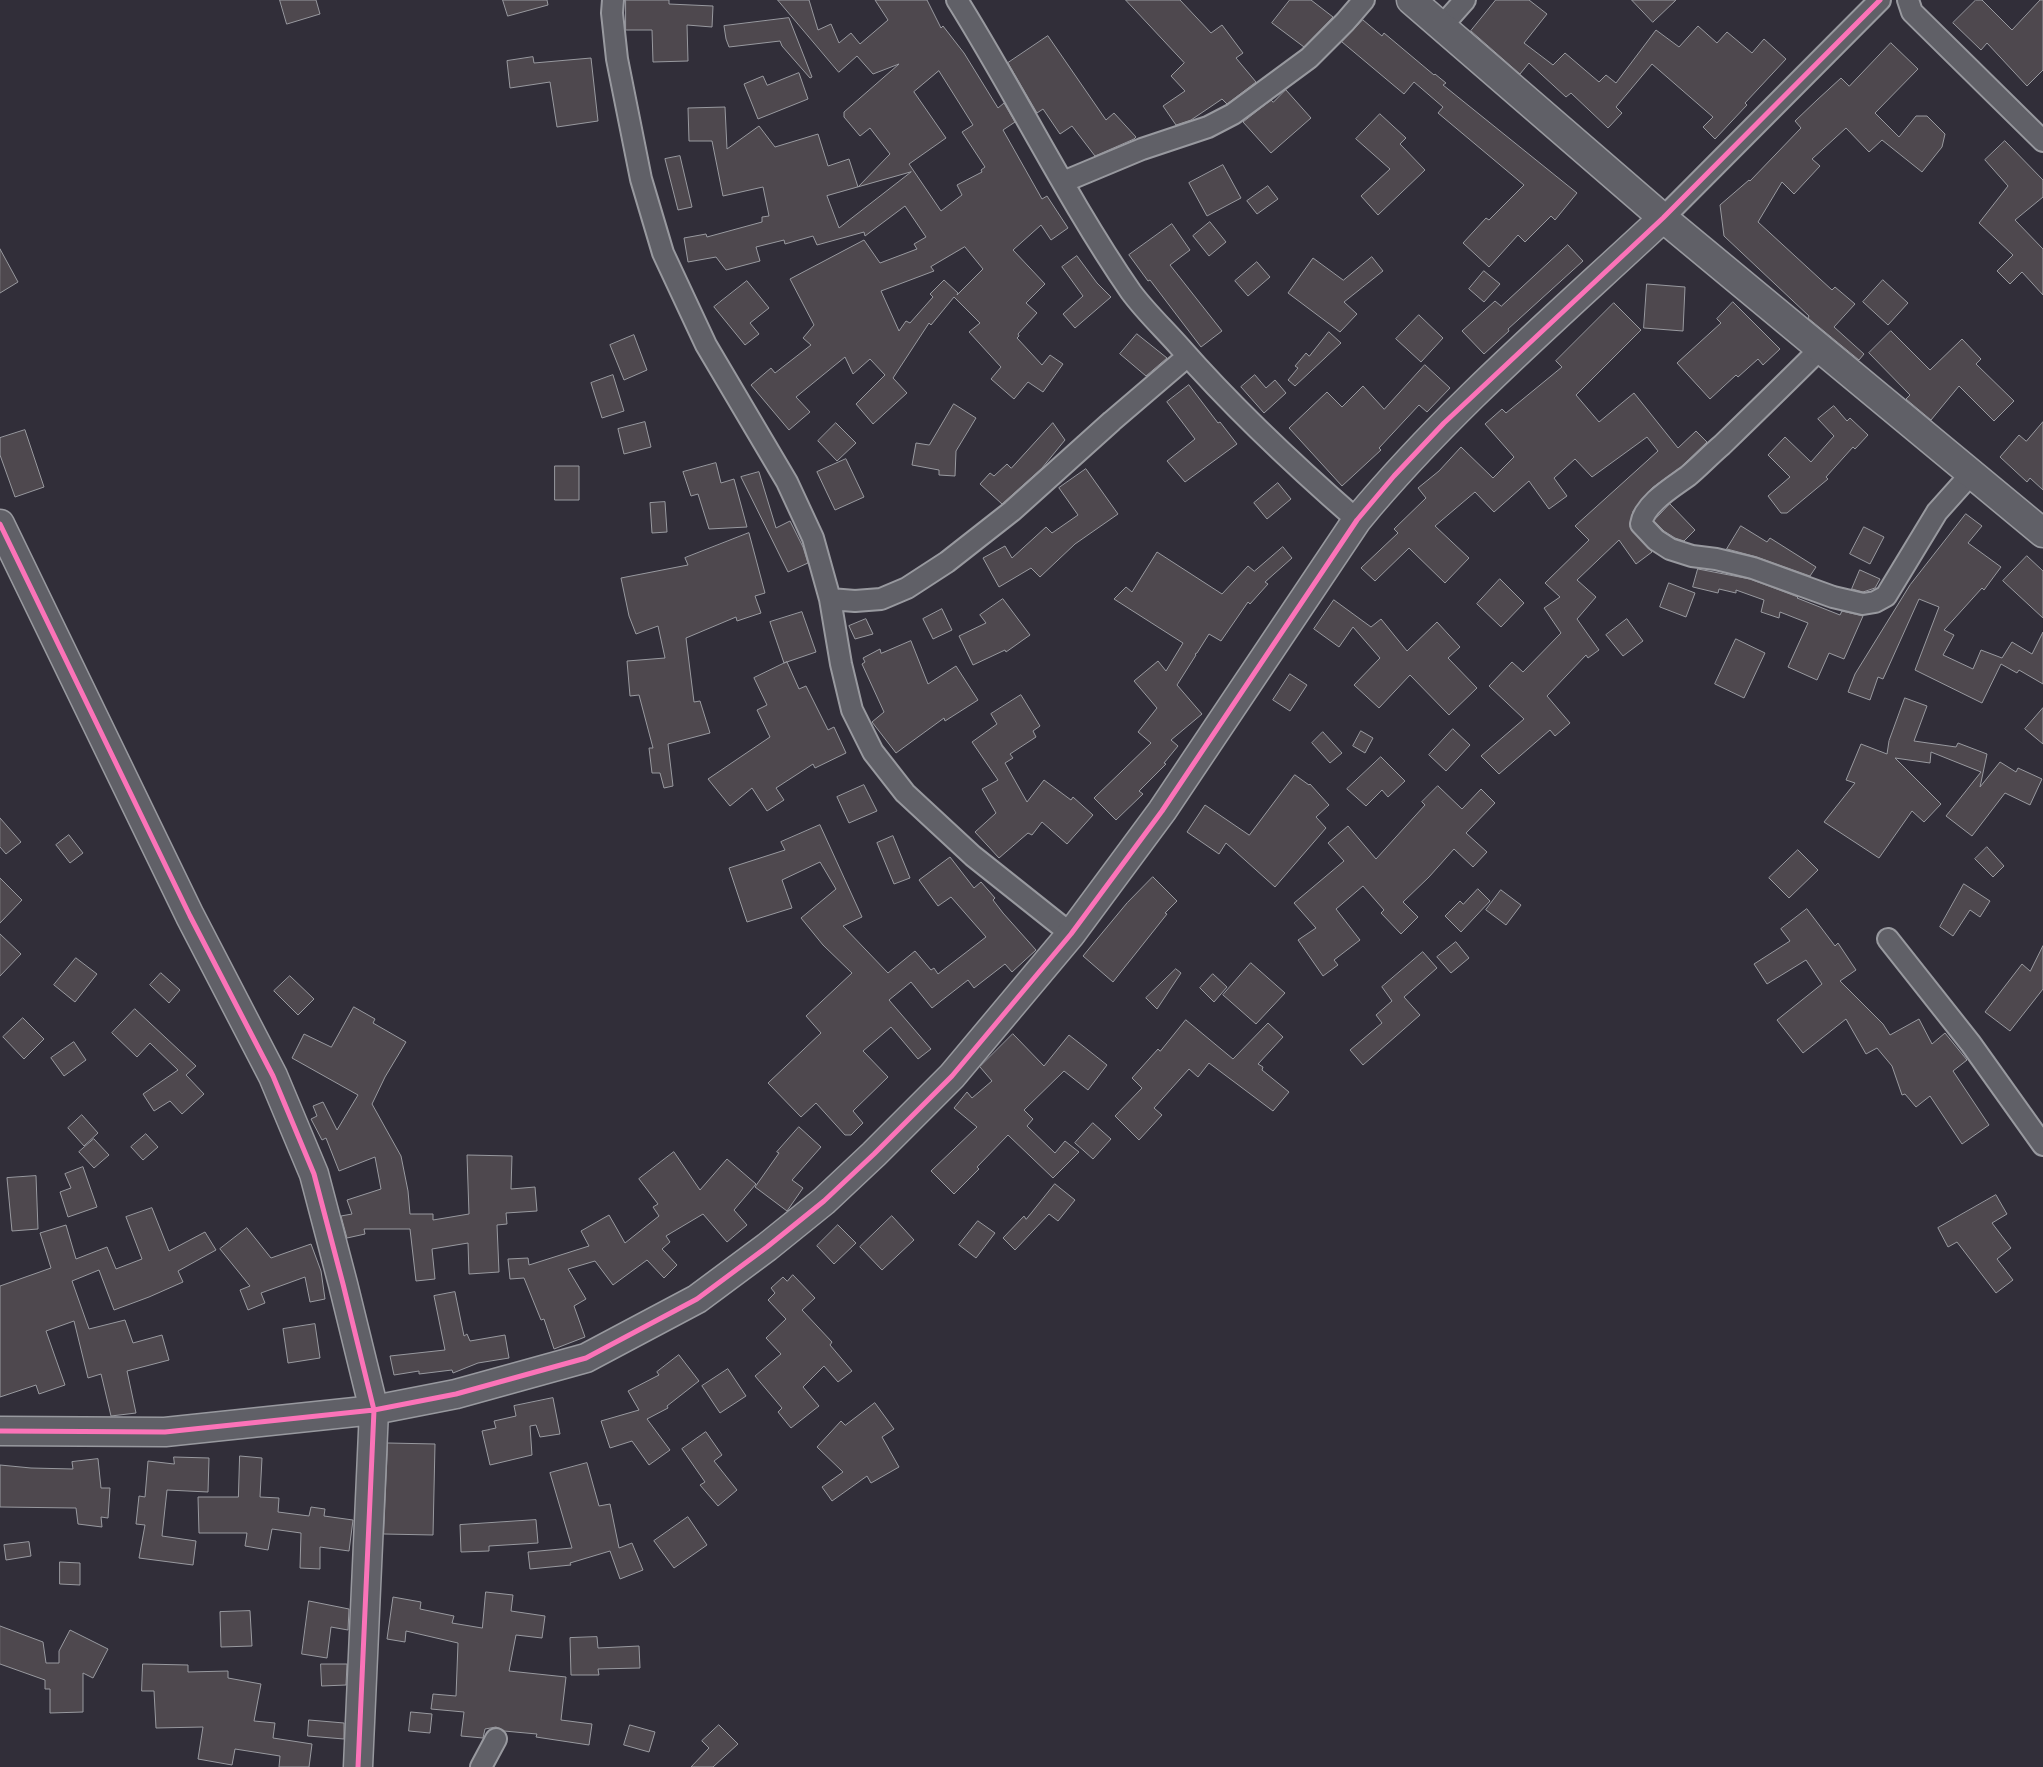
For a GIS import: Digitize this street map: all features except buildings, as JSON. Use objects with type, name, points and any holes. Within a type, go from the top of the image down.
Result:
[{"type":"street","points":[[613,0],[612,13],[617,59],[641,179],[664,253],[706,345],[787,482],[813,538],[830,599],[841,664],[852,710],[873,752],[905,793],[972,856],[1071,934]]},
{"type":"street","points":[[957,0],[996,62],[1087,224],[1133,294],[1188,356],[1289,462],[1356,520]]},
{"type":"street","points":[[1063,182],[1142,149],[1208,126],[1233,114],[1308,58],[1345,22],[1364,0]]},
{"type":"street","points":[[1411,0],[1663,218],[2043,533]]},
{"type":"street","points":[[1442,26],[1465,0]]},
{"type":"street","points":[[0,1431],[165,1432],[374,1410],[456,1394],[586,1358],[697,1300],[824,1201],[952,1076],[1071,934],[1162,811],[1356,520],[1444,423],[1663,218],[1873,2],[1910,6],[2043,141]]},
{"type":"street","points":[[1820,349],[1743,425],[1688,476],[1670,487],[1642,516],[1641,524],[1656,540],[1670,549],[1692,556],[1716,558],[1753,568],[1833,597],[1863,604],[1875,602],[1886,596],[1937,512],[1971,474]]},
{"type":"street","points":[[830,599],[855,601],[881,599],[907,588],[947,562],[1012,512],[1112,421],[1188,356]]},
{"type":"street","points":[[0,524],[190,916],[274,1076],[314,1174],[374,1410],[358,1767]]},
{"type":"street","points":[[1888,939],[1972,1044],[2043,1145]]},
{"type":"street","points":[[481,1767],[496,1739]]},
{"type":"cycle path","points":[[0,1431],[165,1432],[374,1410],[456,1394],[586,1358],[697,1299],[767,1247],[824,1201],[952,1076],[1071,934],[1162,811],[1357,520],[1394,476],[1444,423],[1663,218],[1880,0]]},
{"type":"cycle path","points":[[0,524],[190,916],[273,1076],[314,1174],[374,1410],[358,1767]]}]
